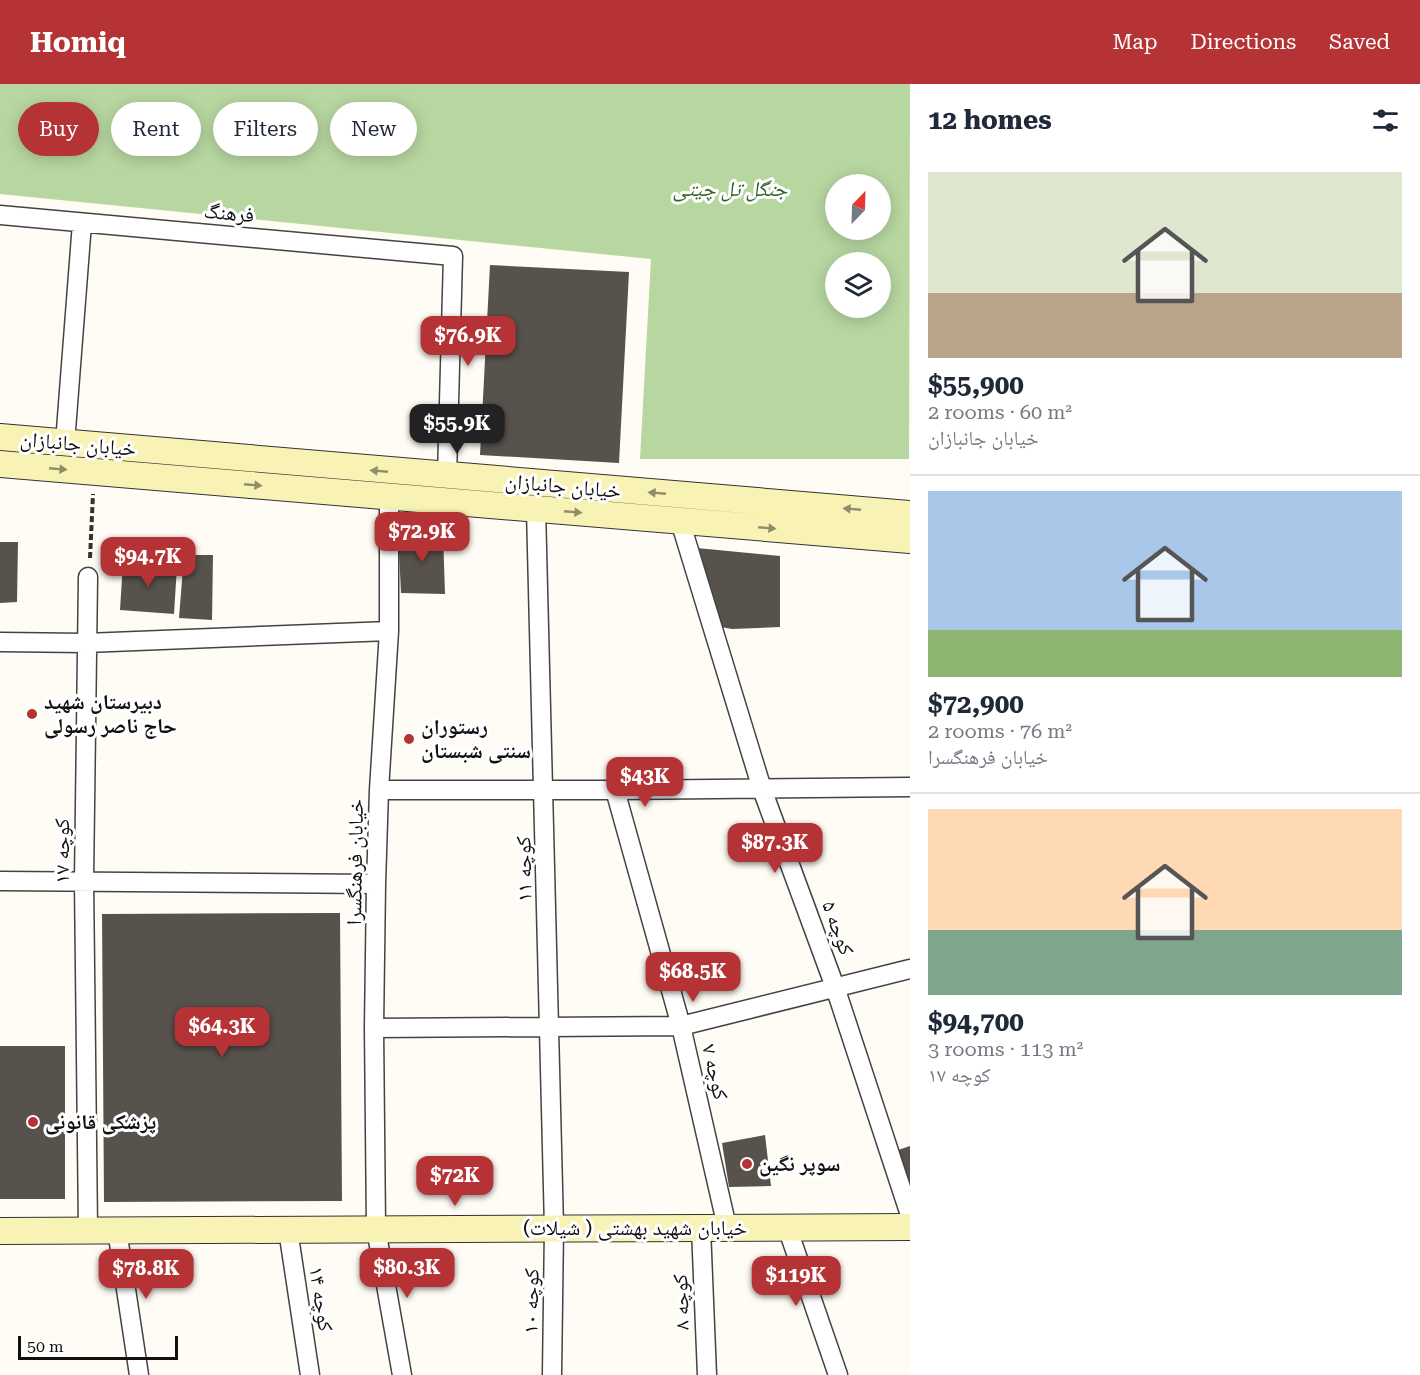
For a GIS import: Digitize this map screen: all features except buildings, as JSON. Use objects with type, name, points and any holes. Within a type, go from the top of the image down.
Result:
[{"type":"main road","name":"خیابان جانبازان","points":[[0,438],[910,514]]},
{"type":"main road","points":[[180,479],[182,454]]},
{"type":"main road","name":"خیابان جانبازان","points":[[0,464],[910,540]]},
{"type":"main road","name":"خیابان شهید بهشتی ( شیلات)","points":[[0,1231],[910,1227]]},
{"type":"street","name":"فرهنگ","points":[[0,215],[453,256],[447,476]]},
{"type":"street","points":[[65,443],[82,223]]},
{"type":"street","name":"خیابان فرهنگسرا","points":[[389,496],[389,631],[379,790],[376,884],[374,1028],[376,1229],[402,1375]]},
{"type":"street","name":"کوچه ۱۱","points":[[536,509],[554,1228]]},
{"type":"street","name":"کوچه ۵","points":[[680,521],[762,789],[835,987],[910,1215]]},
{"type":"street","name":"کوچه ۱۷","points":[[88,578],[84,881],[88,1229]]},
{"type":"street","points":[[0,642],[86,643],[389,631]]},
{"type":"street","points":[[379,790],[910,787]]},
{"type":"street","name":"کوچه ۷","points":[[615,790],[681,1026],[727,1227]]},
{"type":"street","points":[[0,881],[376,884]]},
{"type":"street","points":[[374,1028],[681,1026],[910,969]]},
{"type":"street","points":[[788,1227],[838,1375]]},
{"type":"street","name":"کوچه ۱۰","points":[[552,1375],[554,1228]]},
{"type":"street","name":"کوچه ۸","points":[[701,1228],[706,1375]]},
{"type":"street","points":[[117,1230],[139,1375]]},
{"type":"street","name":"کوچه ۱۴","points":[[288,1230],[310,1375]]},
{"type":"path","points":[[88,578],[94,472]]},
{"type":"green space","name":"جنگل تل چیتی","points":[[0,84],[910,84],[909,459],[640,459],[651,259],[0,194]]},
{"type":"place","name":"دبیرستان شهید حاج ناصر رسولی","points":[[32,714]]},
{"type":"place","name":"رستوران سنتی شبستان","points":[[409,739]]},
{"type":"place","name":"پزشکی قانونی","points":[[33,1122]]},
{"type":"place","name":"سوپر نگین","points":[[747,1164]]}]
